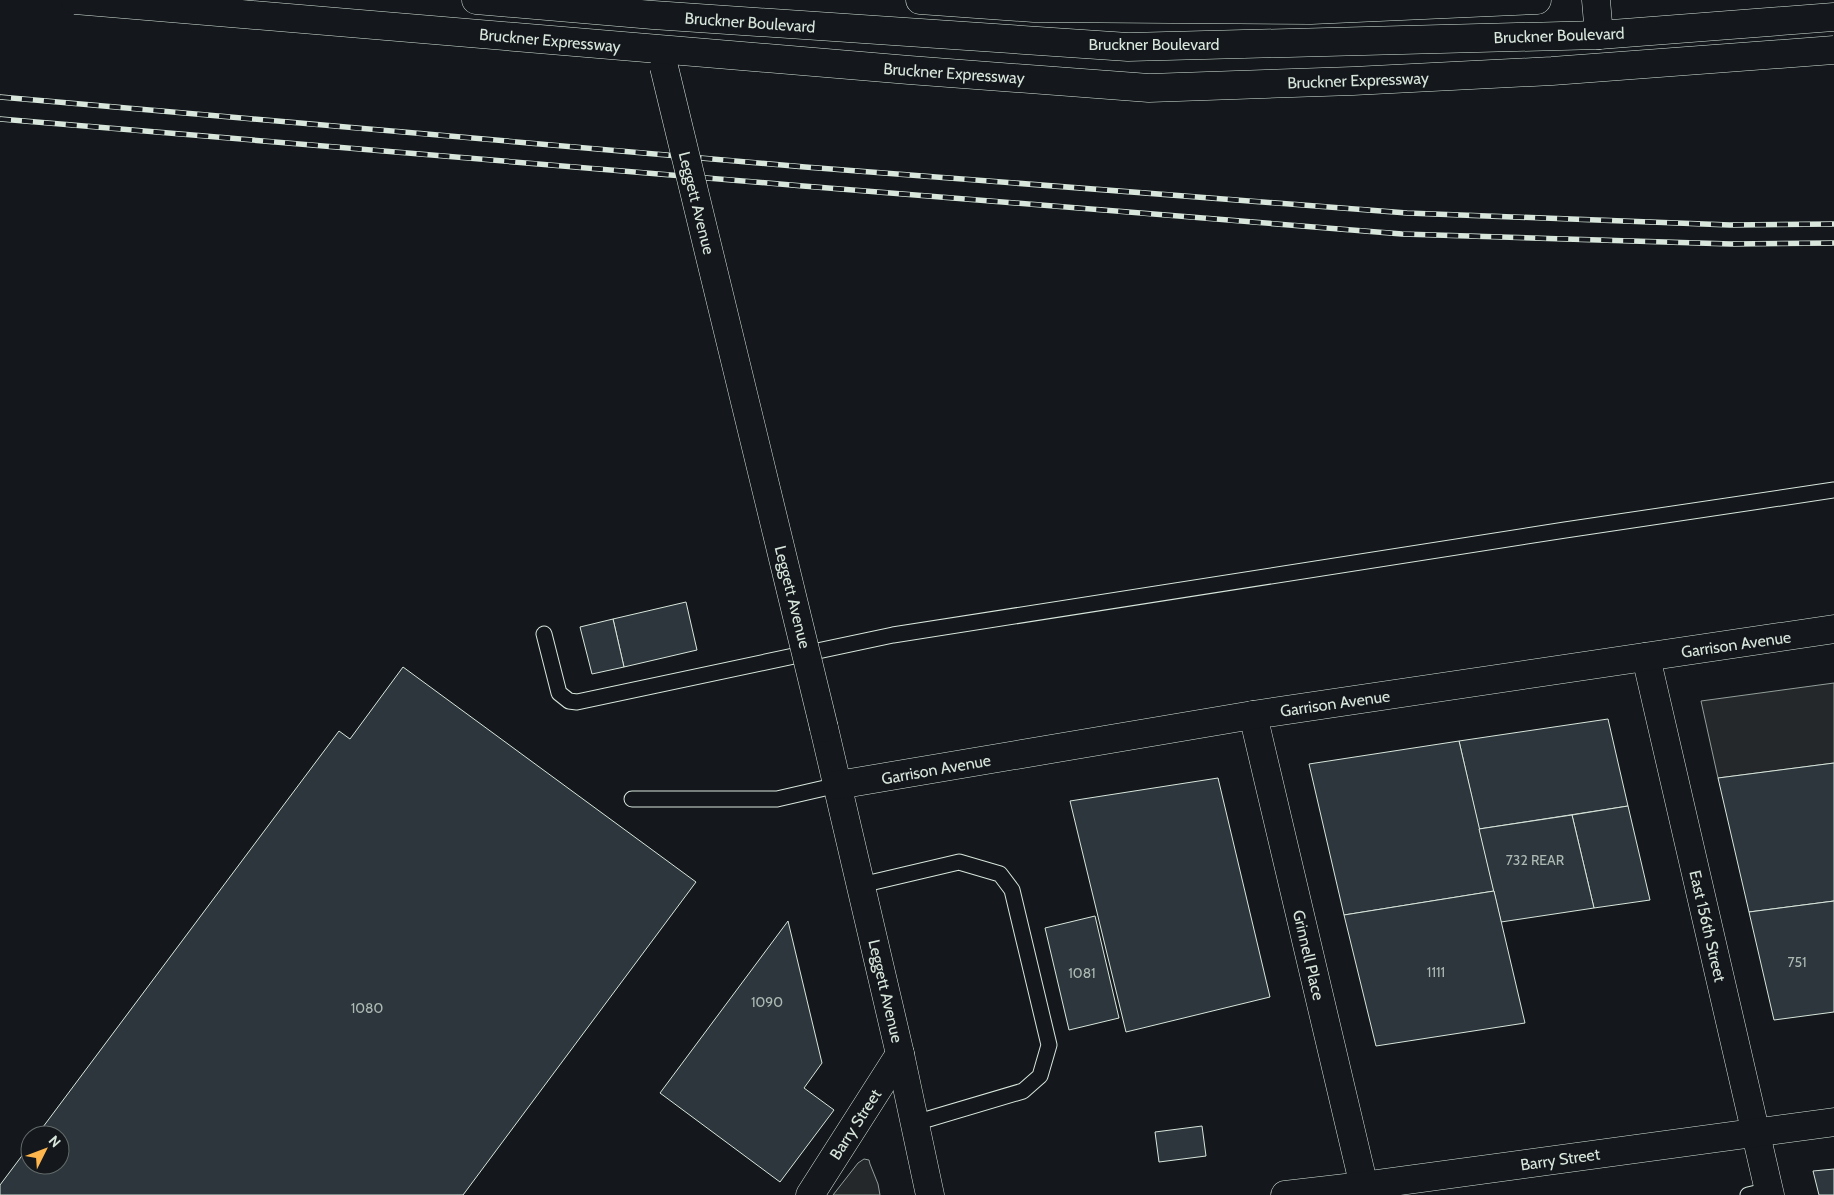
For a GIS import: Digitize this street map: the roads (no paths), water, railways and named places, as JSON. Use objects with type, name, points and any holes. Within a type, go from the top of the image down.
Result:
[{"type":"main road","name":"Bruckner Expressway","points":[[75,0],[1149,88],[1353,81],[1552,71],[1834,50]]},
{"type":"main road","name":"Bruckner Boulevard","points":[[476,0],[651,8],[1128,47],[1599,35],[1834,17]]},
{"type":"main road","points":[[920,0],[1034,8],[1311,10],[1536,0]]},
{"type":"main road","points":[[1596,0],[1599,35]]},
{"type":"main road","name":"Leggett Avenue","points":[[651,8],[838,785],[900,1054],[930,1195]]},
{"type":"main road","name":"Garrison Avenue","points":[[838,785],[1253,715],[1834,629]]},
{"type":"main road","name":"East 156th Street","points":[[1646,657],[1756,1132],[1763,1193]]},
{"type":"main road","name":"Grinnell Place","points":[[1253,715],[1364,1190]]},
{"type":"main road","name":"Barry Street","points":[[810,1195],[900,1054]]},
{"type":"main road","name":"Barry Street","points":[[1285,1195],[1364,1190],[1834,1122]]},
{"type":"lane","points":[[544,634],[559,693],[569,701],[578,702],[892,635],[1834,490]]},
{"type":"lane","points":[[632,799],[777,799],[838,785]]},
{"type":"lane","points":[[861,884],[959,862],[1000,874],[1012,890],[1049,1045],[1040,1076],[1022,1091],[915,1123]]},
{"type":"railway","points":[[0,97],[805,167],[1407,213],[1730,225],[1834,224]]},
{"type":"railway","points":[[0,119],[1402,234],[1731,244],[1834,243]]}]
